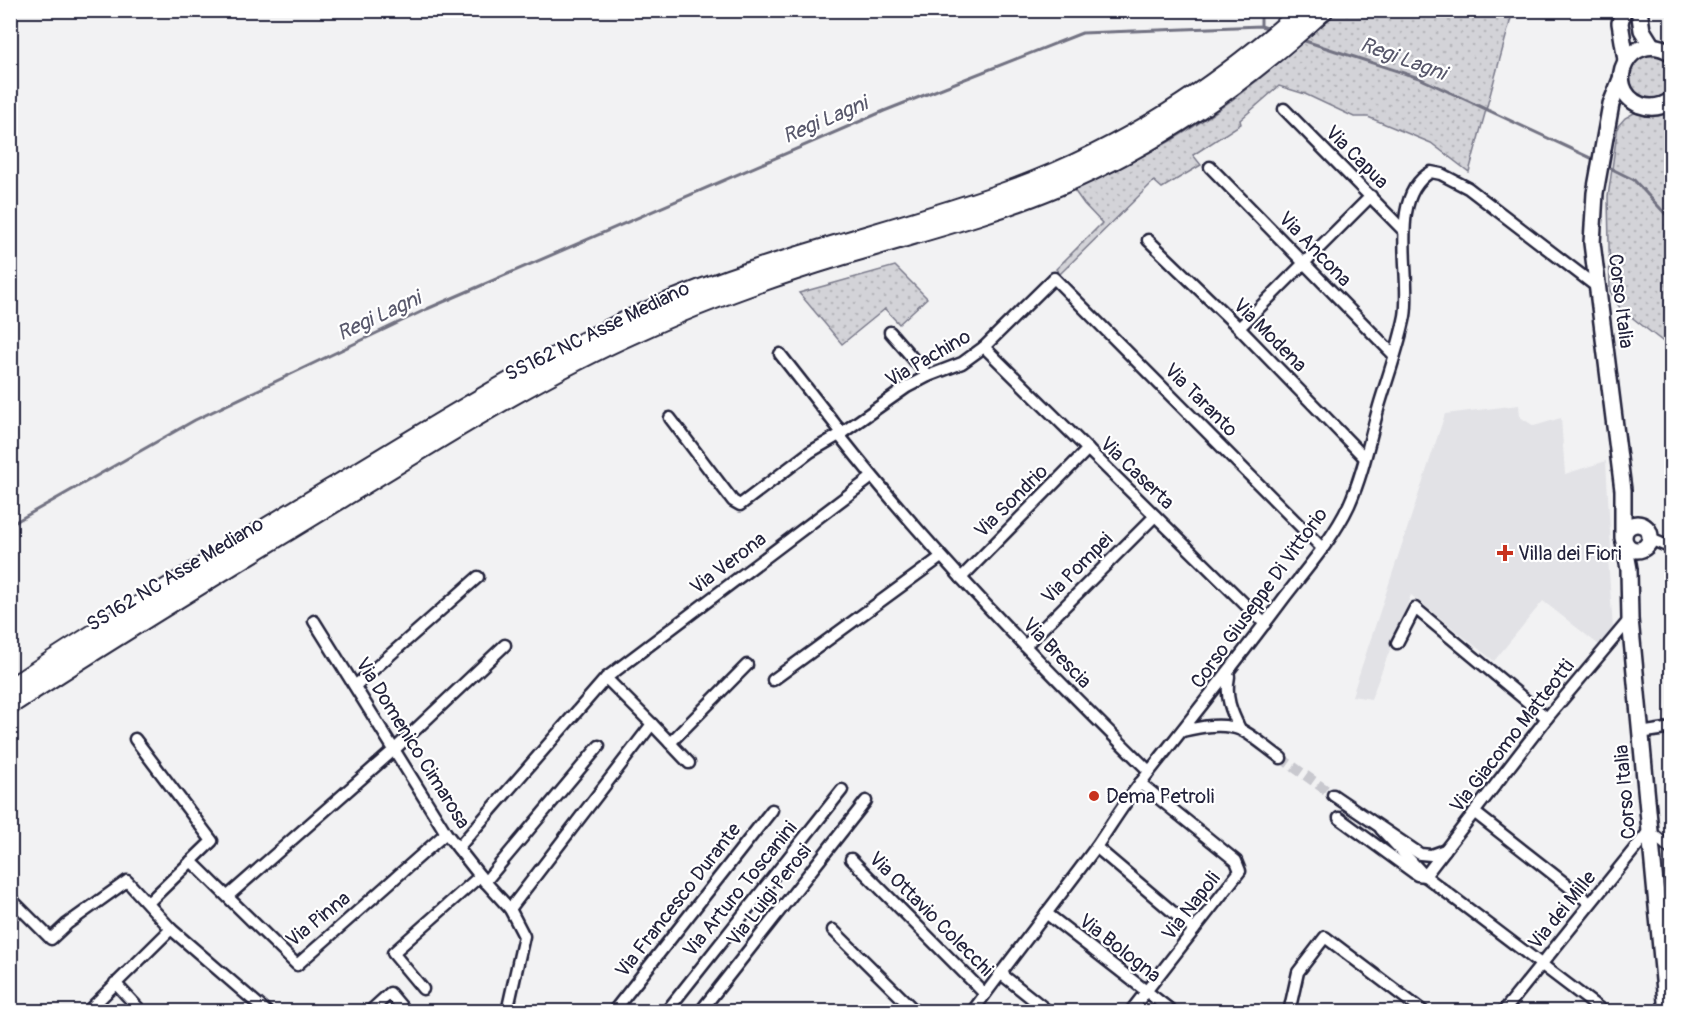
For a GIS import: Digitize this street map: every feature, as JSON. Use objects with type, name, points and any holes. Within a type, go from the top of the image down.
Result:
[{"type":"highway","name":"SS162 NC Asse Mediano","points":[[10,688],[82,640],[485,394],[570,347],[732,276],[962,206],[1048,175],[1124,140],[1159,120],[1258,50],[1304,10]]},
{"type":"highway","name":"SS162 NC Asse Mediano","points":[[10,705],[90,652],[425,448],[548,376],[636,332],[719,297],[1052,189],[1128,154],[1167,132],[1231,89],[1324,10]]},
{"type":"main road","name":"Corso Italia","points":[[1623,10],[1620,23],[1626,60],[1607,124],[1595,193],[1592,243],[1623,490],[1630,619],[1649,831],[1668,1004]]},
{"type":"main road","points":[[1639,10],[1642,30],[1652,46]]},
{"type":"main road","points":[[1626,60],[1633,52],[1652,46],[1662,47],[1671,53]]},
{"type":"main road","points":[[1621,79],[1623,88],[1637,103],[1646,107],[1670,103]]},
{"type":"main road","points":[[1607,124],[1624,106],[1637,103]]},
{"type":"main road","name":"Corso Italia","points":[[1623,490],[1646,539]]},
{"type":"main road","points":[[1637,524],[1646,539],[1634,550],[1624,540],[1626,530],[1637,524]]},
{"type":"main road","points":[[1629,569],[1646,539]]},
{"type":"street","name":"Via Capua","points":[[1284,109],[1404,231]]},
{"type":"street","name":"Via Ancona","points":[[1210,167],[1394,355]]},
{"type":"street","name":"Corso Giuseppe Di Vittorio","points":[[972,1011],[1149,771],[1230,671],[1322,548],[1350,502],[1405,316],[1407,288],[1404,231],[1408,204],[1423,176],[1431,172],[1441,174],[1468,188],[1597,287]]},
{"type":"street","points":[[1239,328],[1371,196]]},
{"type":"street","name":"Via Modena","points":[[1148,240],[1239,328],[1365,457]]},
{"type":"street","name":"Via Pachino","points":[[670,418],[733,501],[740,505],[810,452],[907,387],[962,363],[984,347],[1054,278]]},
{"type":"street","name":"Via Taranto","points":[[1054,278],[1322,548]]},
{"type":"street","points":[[890,332],[928,376]]},
{"type":"street","name":"Via Caserta","points":[[984,347],[1265,624]]},
{"type":"street","name":"Via Brescia","points":[[780,354],[872,477],[941,557],[1047,671],[1149,771]]},
{"type":"street","name":"Via Sondrio","points":[[961,578],[1088,450]]},
{"type":"street","name":"Via Verona","points":[[458,848],[606,678],[872,477]]},
{"type":"street","name":"Via Pompei","points":[[1025,646],[1155,516]]},
{"type":"street","points":[[1646,539],[1671,548]]},
{"type":"street","points":[[773,680],[941,557]]},
{"type":"street","points":[[355,686],[478,577]]},
{"type":"street","points":[[1397,643],[1415,608],[1547,718]]},
{"type":"street","name":"Via Giacomo Matteotti","points":[[1425,876],[1547,718],[1630,619]]},
{"type":"street","name":"Via Domenico Cimarosa","points":[[314,621],[447,833],[510,909],[524,936],[507,1011]]},
{"type":"street","points":[[228,896],[395,749],[505,645]]},
{"type":"street","points":[[670,743],[747,665]]},
{"type":"street","points":[[1230,671],[1227,688],[1228,705],[1240,729]]},
{"type":"street","points":[[606,678],[689,763]]},
{"type":"street","points":[[510,909],[652,724]]},
{"type":"street","points":[[1182,730],[1220,726],[1240,729],[1281,758]]},
{"type":"street","points":[[1640,733],[1671,728]]},
{"type":"street","points":[[135,739],[212,841],[148,903]]},
{"type":"street","points":[[423,989],[393,953],[483,879],[599,746]]},
{"type":"street","name":"Via Napoli","points":[[1130,1011],[1238,876],[1239,866],[1236,861],[1140,783]]},
{"type":"street","name":"Via Arturo Toscanini","points":[[666,1011],[842,790]]},
{"type":"street","points":[[1334,795],[1420,854],[1431,855],[1446,849]]},
{"type":"street","name":"Via Luigi Perosi","points":[[700,1011],[866,801]]},
{"type":"street","name":"Via Francesco Durante","points":[[613,1011],[772,810]]},
{"type":"street","points":[[1474,812],[1590,903]]},
{"type":"street","points":[[1339,818],[1417,874],[1425,876]]},
{"type":"street","points":[[1381,829],[1425,876],[1604,1011]]},
{"type":"street","points":[[1649,831],[1671,850]]},
{"type":"street","name":"Via dei Mille","points":[[1503,1011],[1649,831]]},
{"type":"street","name":"Via Pinna","points":[[191,861],[297,965],[447,833]]},
{"type":"street","points":[[1095,847],[1194,930]]},
{"type":"street","name":"Via Ottavio Colecchi","points":[[851,859],[985,994]]},
{"type":"street","points":[[10,898],[51,939],[127,881],[171,929],[260,1010]]},
{"type":"street","name":"Via Bologna","points":[[1046,913],[1173,1011]]},
{"type":"street","points":[[87,1011],[171,929]]},
{"type":"street","points":[[833,930],[916,1011]]},
{"type":"street","points":[[1288,1011],[1298,972],[1325,938],[1424,1011]]},
{"type":"street","points":[[1000,973],[1049,1011]]},
{"type":"street","points":[[115,983],[141,1011]]},
{"type":"street","points":[[369,1011],[390,993],[406,1011]]},
{"type":"shaded area","points":[[1337,11],[1513,11],[1469,172],[1431,143],[1368,117],[1354,117],[1305,94],[1279,86],[1240,120],[1241,124],[1193,155],[1201,165],[1162,188],[1154,181],[1060,274],[1056,269],[1102,223],[1074,190],[1136,160],[1195,126],[1238,96]]},
{"type":"shaded area","points":[[1651,55],[1660,56],[1667,61],[1672,68],[1672,86],[1667,93],[1660,98],[1651,99],[1642,98],[1635,93],[1630,86],[1629,77],[1630,68],[1635,61],[1642,56]]},
{"type":"shaded area","points":[[1634,113],[1671,115],[1671,348],[1620,308],[1610,291],[1608,197],[1618,126]]},
{"type":"shaded area","points":[[895,266],[927,298],[899,324],[885,309],[842,344],[799,293]]},
{"type":"shaded area","name":"Villa dei Fiori","points":[[1519,405],[1520,417],[1534,426],[1561,418],[1565,474],[1606,461],[1611,549],[1608,558],[1613,629],[1599,645],[1543,601],[1494,661],[1411,595],[1371,699],[1352,696],[1445,414]]},
{"type":"waterway","points":[[1261,10],[1261,26]]},
{"type":"waterway","name":"Regi Lagni","points":[[10,525],[195,420],[427,309],[884,111],[1082,33],[1261,26],[1270,29]]},
{"type":"waterway","name":"Regi Lagni","points":[[1302,40],[1419,78],[1595,160]]},
{"type":"waterway","name":"Regi Lagni","points":[[1606,166],[1634,180],[1672,221]]},
{"type":"tunnel","points":[[1281,758],[1333,795]]},
{"type":"place","name":"Villa dei Fiori","points":[[1505,553]]},
{"type":"place","name":"Dema Petroli","points":[[1094,796]]}]
